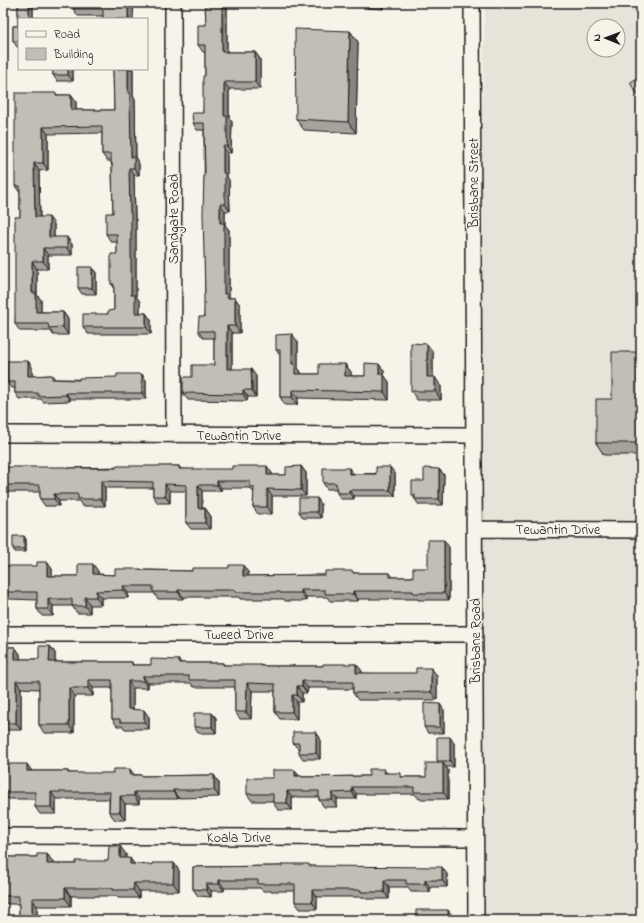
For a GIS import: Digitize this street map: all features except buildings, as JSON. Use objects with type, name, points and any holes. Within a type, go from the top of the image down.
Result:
[{"type":"street","name":"Sandgate Road","points":[[173,3],[174,435]]},
{"type":"street","name":"Brisbane Street","points":[[472,3],[474,363]]},
{"type":"street","name":"Brisbane Road","points":[[474,363],[476,920]]},
{"type":"street","name":"Tewantin Drive","points":[[3,434],[474,435]]},
{"type":"street","name":"Tewantin Drive","points":[[475,529],[641,530]]},
{"type":"street","name":"Tweed Drive","points":[[3,634],[475,634]]},
{"type":"street","name":"Koala Drive","points":[[3,836],[475,838]]},
{"type":"shaded area","points":[[485,3],[641,3],[641,920],[473,920],[481,196]]}]
